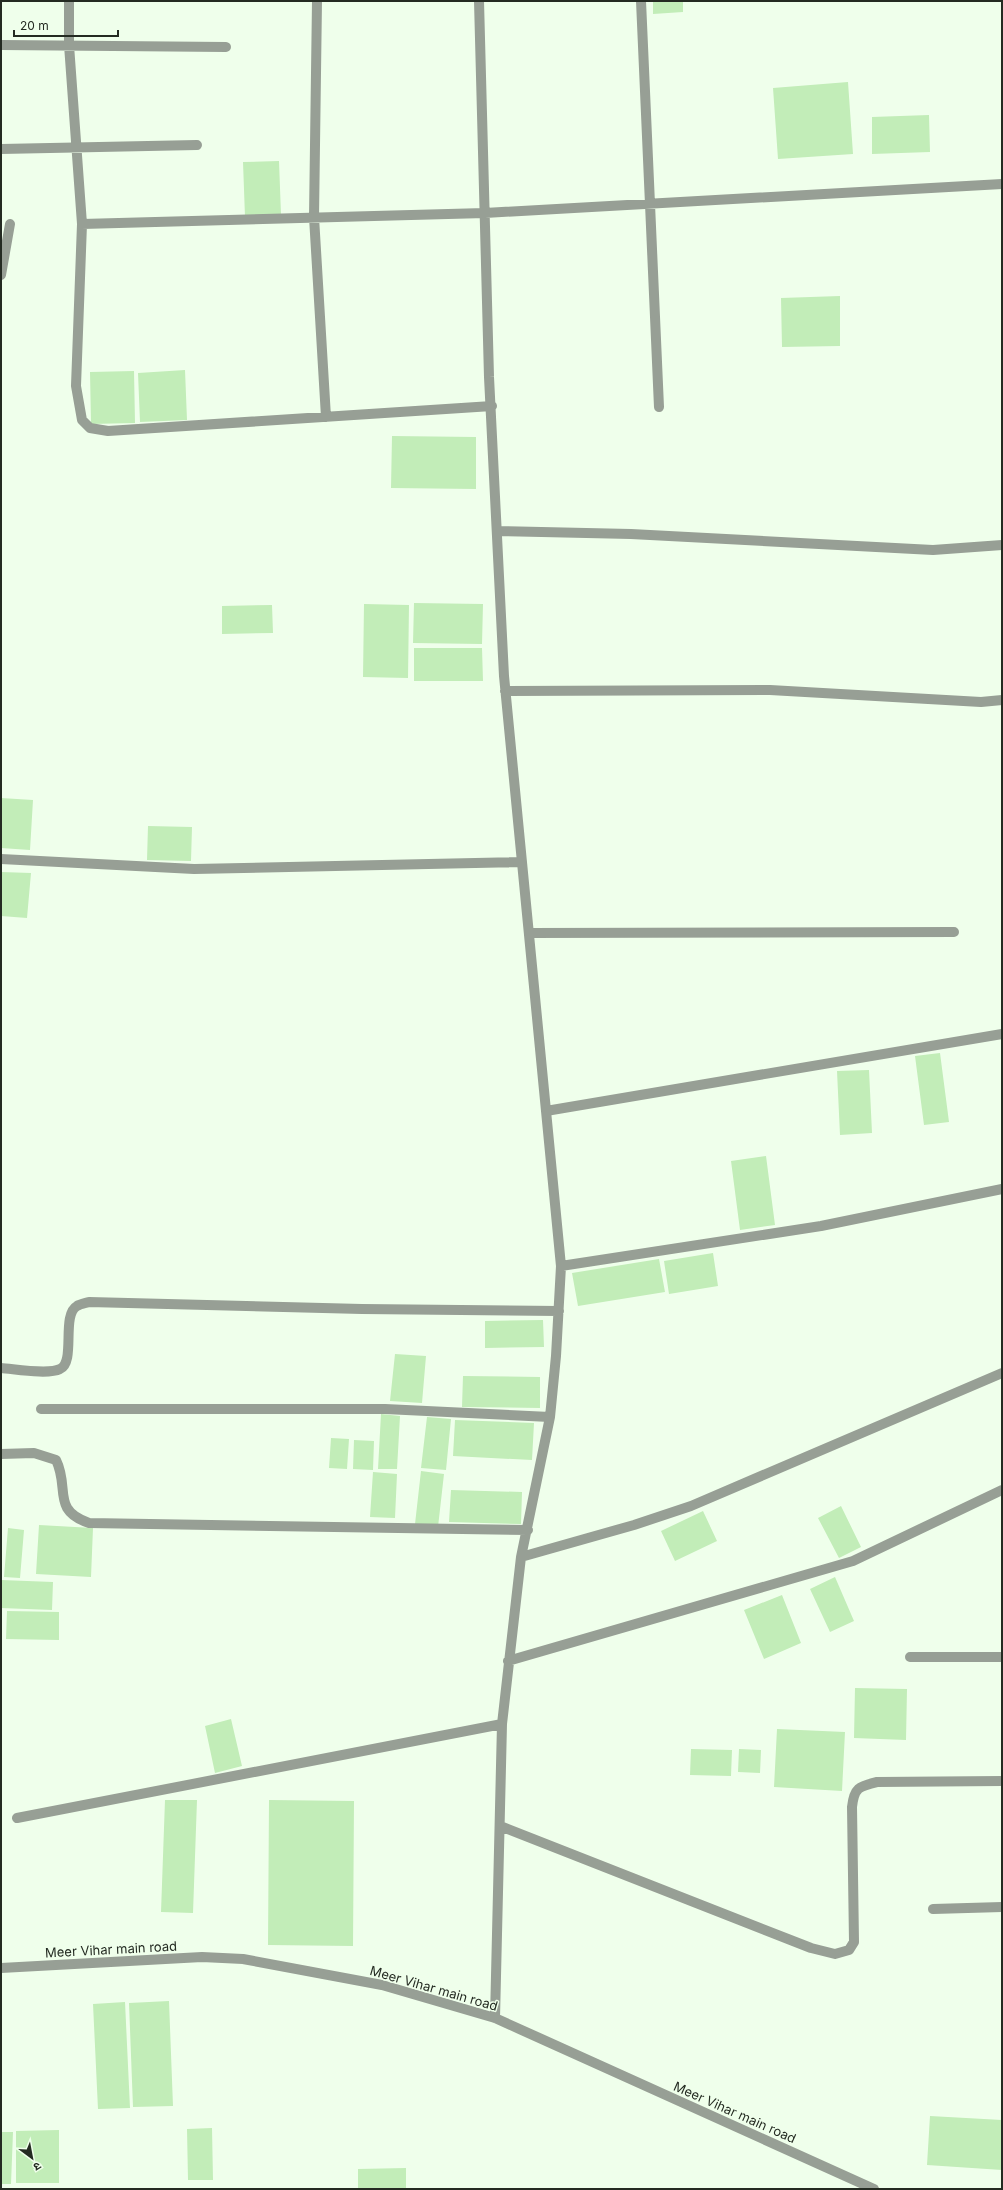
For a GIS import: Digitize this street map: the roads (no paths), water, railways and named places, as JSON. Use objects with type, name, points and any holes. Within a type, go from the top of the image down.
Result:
[{"type":"street","points":[[69,1],[69,45],[78,147],[82,224],[76,386],[82,420],[90,428],[108,431],[492,406]]},
{"type":"street","points":[[317,1],[314,217],[326,417]]},
{"type":"street","points":[[479,1],[489,378],[492,406],[505,691],[561,1266],[559,1310],[550,1417],[528,1530],[521,1557],[502,1724],[495,2018]]},
{"type":"street","points":[[642,1],[649,204],[659,407]]},
{"type":"street","points":[[1,44],[226,47]]},
{"type":"street","points":[[1,149],[197,145]]},
{"type":"street","points":[[82,224],[485,213],[1002,184]]},
{"type":"street","points":[[1,275],[10,224]]},
{"type":"street","points":[[497,531],[631,534],[933,550],[1002,545]]},
{"type":"street","points":[[505,691],[770,690],[981,702],[1002,700]]},
{"type":"street","points":[[1,859],[194,869],[522,862]]},
{"type":"street","points":[[528,933],[954,932]]},
{"type":"street","points":[[546,1111],[1002,1034]]},
{"type":"street","points":[[561,1266],[821,1226],[1002,1189]]},
{"type":"street","points":[[1,1368],[50,1371],[60,1369],[64,1366],[67,1358],[72,1313],[77,1306],[89,1302],[362,1309],[559,1310]]},
{"type":"street","points":[[521,1557],[634,1525],[691,1506],[1002,1373]]},
{"type":"street","points":[[41,1409],[385,1409],[550,1417]]},
{"type":"street","points":[[1,1454],[34,1453],[56,1460],[59,1467],[64,1500],[69,1513],[77,1519],[89,1523],[528,1530]]},
{"type":"street","points":[[508,1662],[853,1561],[1002,1490]]},
{"type":"street","points":[[910,1657],[1002,1657]]},
{"type":"street","points":[[17,1818],[502,1724]]},
{"type":"street","points":[[500,1826],[811,1948],[835,1954],[849,1950],[854,1942],[852,1807],[853,1795],[861,1785],[877,1782],[1002,1781]]},
{"type":"street","points":[[933,1909],[1002,1907]]},
{"type":"street","name":"Meer Vihar main road","points":[[1,1968],[202,1957],[243,1959],[382,1985],[495,2018],[873,2189]]}]
